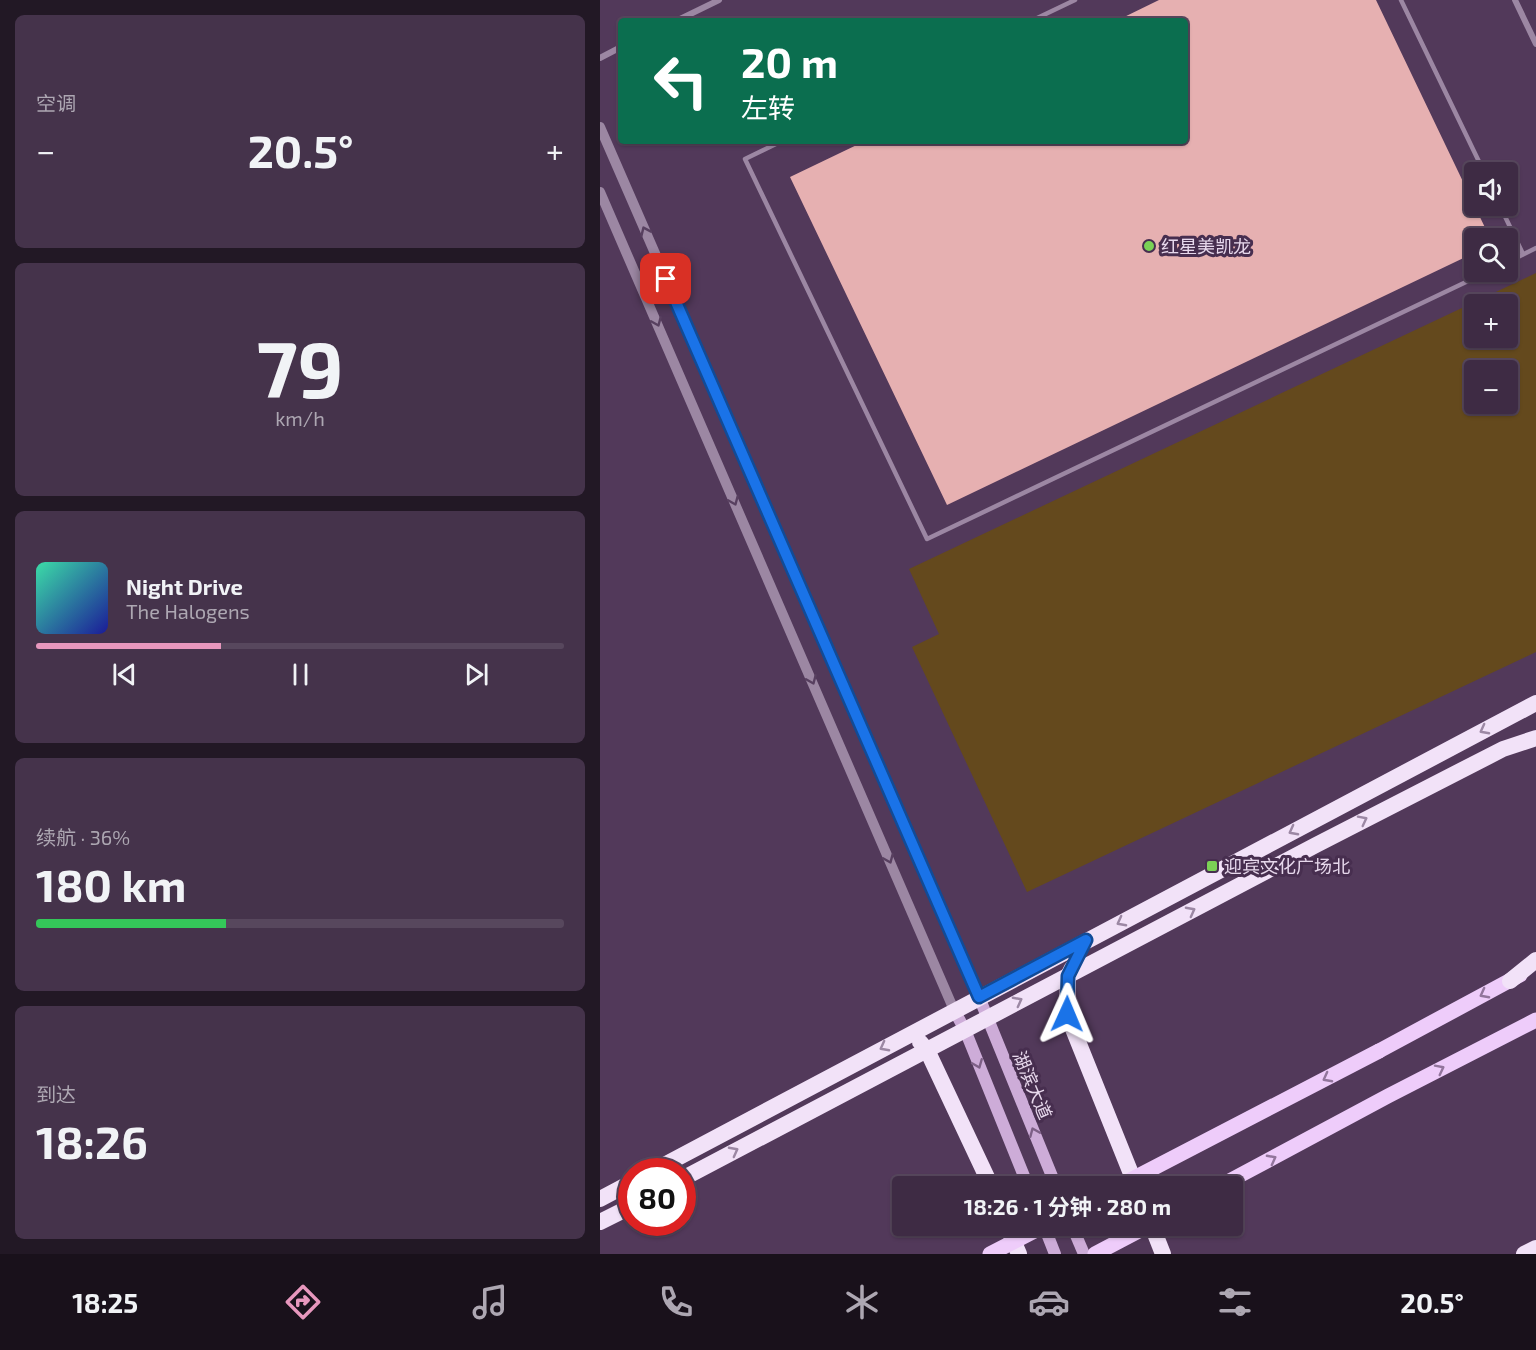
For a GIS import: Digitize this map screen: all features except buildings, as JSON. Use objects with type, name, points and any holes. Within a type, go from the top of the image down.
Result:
[{"type":"highway","points":[[677,1158],[1536,703]]},
{"type":"highway","points":[[696,1172],[1316,844],[1503,749],[1536,738]]},
{"type":"highway","points":[[1086,940],[1068,976],[1067,1014],[1132,1176]]},
{"type":"highway","points":[[1510,981],[1536,960]]},
{"type":"highway","points":[[912,1032],[927,1050],[986,1176]]},
{"type":"highway","points":[[600,1199],[618,1189]]},
{"type":"highway","points":[[600,1222],[618,1213]]},
{"type":"highway","points":[[1011,1236],[1019,1254]]},
{"type":"highway","points":[[1155,1236],[1163,1254]]},
{"type":"highway","points":[[1524,1254],[1536,1248]]},
{"type":"main road","points":[[1138,1176],[1536,967]]},
{"type":"main road","name":"湖滨大道","points":[[979,997],[1052,1176]]},
{"type":"main road","points":[[954,1010],[965,1030],[1024,1176]]},
{"type":"main road","points":[[1239,1176],[1536,1020]]},
{"type":"main road","points":[[990,1254],[1025,1236]]},
{"type":"main road","points":[[1048,1236],[1055,1254]]},
{"type":"main road","points":[[1076,1236],[1084,1254]]},
{"type":"main road","points":[[1095,1254],[1130,1236]]},
{"type":"street","points":[[682,18],[719,0]]},
{"type":"street","points":[[1515,0],[1535,39]]},
{"type":"street","points":[[600,58],[618,49]]},
{"type":"street","points":[[600,127],[979,997]]},
{"type":"street","points":[[600,192],[954,1010]]},
{"type":"lane","points":[[1037,18],[1075,0]]},
{"type":"lane","points":[[1401,0],[1479,162]]},
{"type":"lane","points":[[776,144],[745,159],[927,539],[1466,282]]},
{"type":"lane","points":[[1505,216],[1523,254]]},
{"type":"lane","points":[[1518,256],[1536,248]]},
{"type":"shaded area","points":[[1536,273],[1536,652],[1027,892],[912,647],[939,634],[909,569],[1464,307],[1464,348],[1518,348],[1518,294],[1492,294]]},
{"type":"place","name":"红星美凯龙","points":[[1149,246]]},
{"type":"place","name":"迎宾文化广场北","points":[[1212,866]]},
{"type":"route","points":[[666,279],[979,997],[1086,940],[1068,976],[1067,1014]]}]
